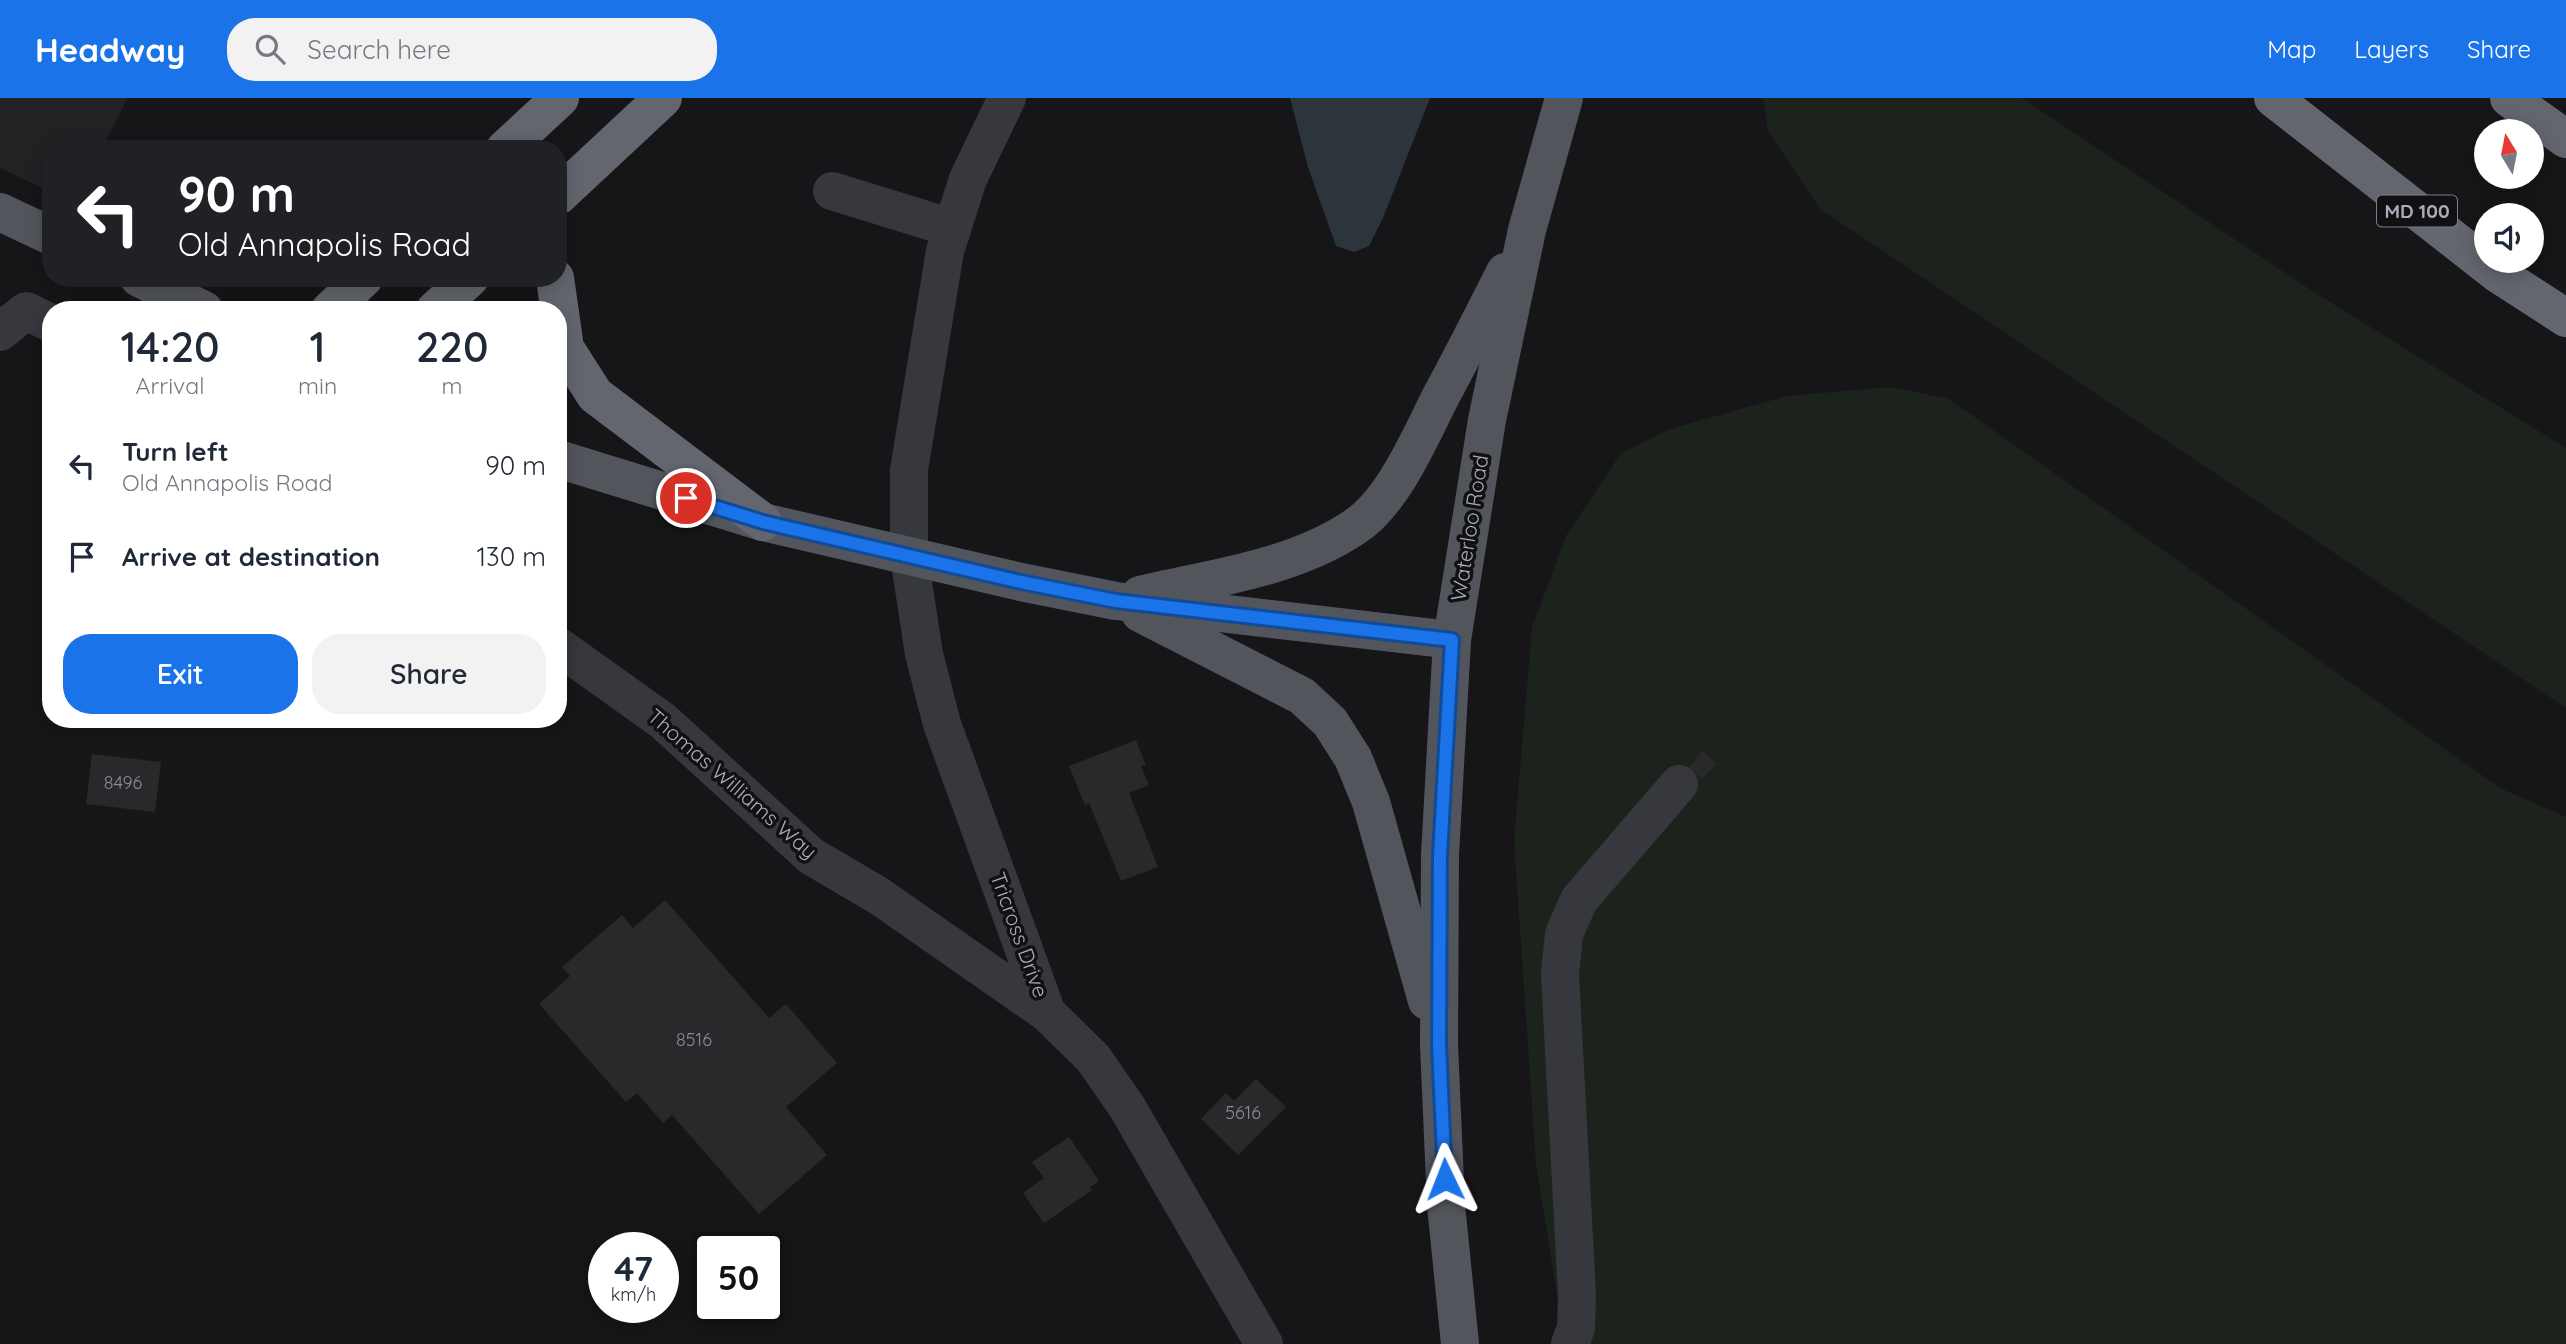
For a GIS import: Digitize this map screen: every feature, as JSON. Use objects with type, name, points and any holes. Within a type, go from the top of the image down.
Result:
[{"type":"highway","points":[[515,140],[560,98]]},
{"type":"highway","points":[[567,188],[663,98]]},
{"type":"highway","name":"MD 100","points":[[2273,98],[2498,274],[2566,318]]},
{"type":"highway","points":[[2509,98],[2566,139]]},
{"type":"highway","points":[[340,301],[354,287]]},
{"type":"highway","points":[[445,301],[460,287]]},
{"type":"highway","points":[[567,351],[595,395],[763,522]]},
{"type":"main road","name":"Waterloo Road","points":[[1460,1344],[1446,1205],[1439,1045],[1440,855],[1452,640],[1488,420],[1527,230],[1564,98]]},
{"type":"main road","points":[[0,212],[42,232]]},
{"type":"main road","points":[[1116,601],[1287,559],[1325,545],[1356,527],[1385,497],[1412,453],[1527,230]]},
{"type":"main road","points":[[157,287],[186,301]]},
{"type":"main road","points":[[567,462],[763,522],[1116,601],[1452,640]]},
{"type":"main road","points":[[1116,601],[1302,696],[1330,722],[1353,758],[1371,802],[1439,1045]]},
{"type":"street","name":"Tricross Drive","points":[[1007,98],[968,179],[945,251],[909,470],[909,556],[924,654],[942,724],[1047,1013],[1093,1058],[1127,1107],[1264,1344]]},
{"type":"street","points":[[832,191],[953,228]]},
{"type":"street","name":"Thomas Williams Way","points":[[567,652],[663,720],[811,856],[879,896],[1047,1013]]},
{"type":"street","points":[[1570,1344],[1576,1328],[1577,1295],[1560,974],[1564,934],[1579,900],[1679,784]]},
{"type":"shaded area","points":[[0,98],[128,98],[106,140],[42,140],[42,188],[0,168]]},
{"type":"shaded area","points":[[1290,98],[1430,98],[1383,218],[1369,246],[1354,252],[1336,246],[1308,167]]},
{"type":"shaded area","points":[[1763,98],[2022,98],[2320,296],[2566,448],[2566,708],[1820,209],[1768,131]]},
{"type":"shaded area","points":[[1891,387],[1949,399],[2500,788],[2566,817],[2566,1344],[1565,1344],[1536,1164],[1514,841],[1532,628],[1566,536],[1621,453],[1670,429],[1787,396]]},
{"type":"building","points":[[1136,740],[1146,765],[1141,766],[1149,785],[1129,793],[1158,867],[1121,881],[1089,803],[1085,805],[1069,766]]},
{"type":"building","points":[[1703,751],[1717,764],[1702,779],[1689,767]]},
{"type":"building","points":[[92,754],[161,762],[155,812],[86,804]]},
{"type":"building","points":[[665,900],[769,1018],[786,1004],[837,1063],[786,1107],[827,1155],[759,1214],[672,1115],[663,1123],[637,1093],[626,1102],[539,1004],[570,976],[562,967],[622,915],[633,928]]},
{"type":"building","points":[[1256,1079],[1286,1107],[1238,1155],[1201,1119],[1226,1093],[1234,1101]]},
{"type":"building","points":[[1069,1137],[1099,1181],[1090,1187],[1092,1190],[1044,1223],[1023,1193],[1044,1178],[1032,1162]]},
{"type":"route","points":[[686,498],[763,522],[1021,582],[1116,601],[1452,640],[1440,855],[1439,1045],[1445,1179]]}]
